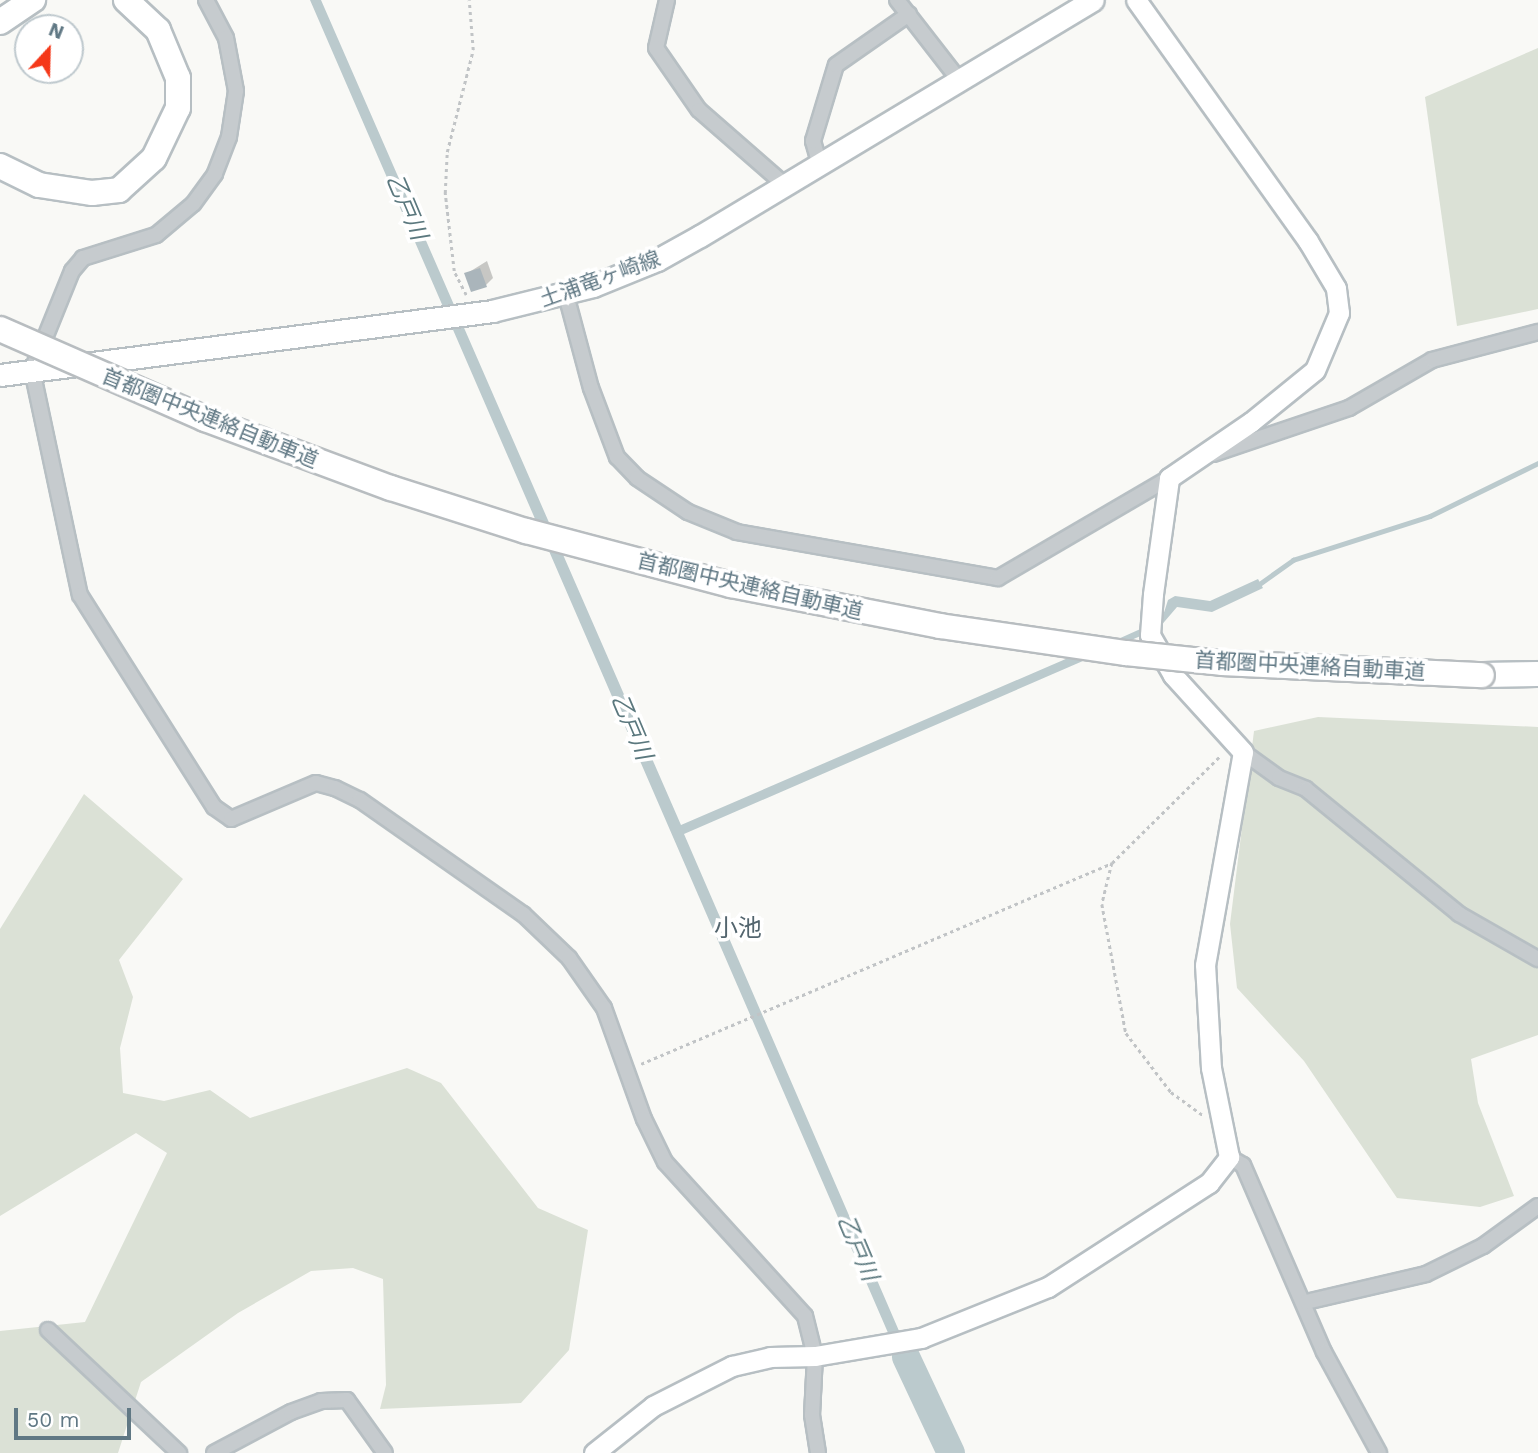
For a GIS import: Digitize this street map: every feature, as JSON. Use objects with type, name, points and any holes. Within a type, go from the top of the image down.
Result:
[{"type":"highway","points":[[0,22],[33,0]]},
{"type":"highway","points":[[0,166],[39,185],[92,193],[118,190],[154,159],[178,108],[178,78],[158,30],[126,0]]},
{"type":"highway","name":"首都圏中央連絡自動車道","points":[[0,329],[205,419],[391,488],[526,531],[731,585],[940,626],[1126,653],[1305,668],[1538,674]]},
{"type":"main road","name":"土浦竜ヶ崎線","points":[[0,375],[471,314],[566,295],[657,260],[1093,0]]},
{"type":"street","points":[[206,0],[226,38],[236,91],[229,137],[215,174],[176,221],[156,235],[83,258],[72,271],[32,370],[80,595],[214,807],[231,819],[316,783],[360,800],[550,937],[604,1008],[665,1162],[805,1316],[815,1356],[812,1415],[818,1453]]},
{"type":"street","points":[[667,0],[656,48],[699,110],[785,185]]},
{"type":"street","points":[[897,0],[959,80]]},
{"type":"street","points":[[566,295],[591,388],[617,457],[638,478],[688,512],[737,532],[998,579],[1198,459],[1315,370],[1339,313],[1336,288],[1308,241],[1136,0]]},
{"type":"street","points":[[819,162],[813,141],[836,65],[909,14]]},
{"type":"street","points":[[1198,459],[1349,408],[1432,360],[1538,332]]},
{"type":"street","points":[[1169,478],[1150,635],[1173,675],[1238,747],[1279,778],[1306,789],[1459,914],[1538,959]]},
{"type":"street","points":[[594,1453],[653,1406],[732,1366],[770,1356],[815,1356],[920,1338],[1048,1287],[1209,1184],[1229,1157],[1210,1068],[1205,965],[1238,747]]},
{"type":"street","points":[[1229,1157],[1244,1165],[1306,1302],[1324,1352],[1378,1453]]},
{"type":"street","points":[[1306,1302],[1426,1274],[1483,1246],[1538,1206]]},
{"type":"street","points":[[48,1331],[179,1453]]},
{"type":"street","points":[[214,1453],[291,1412],[321,1401],[347,1400],[385,1453]]},
{"type":"path","points":[[469,0],[473,50],[447,152],[446,227],[454,271],[471,314]]},
{"type":"path","points":[[628,1069],[1112,863],[1238,747]]},
{"type":"path","points":[[1112,863],[1102,904],[1126,1034],[1171,1092],[1224,1129]]},
{"type":"shaded area","points":[[1538,48],[1538,309],[1457,326],[1425,97]]},
{"type":"shaded area","points":[[1318,717],[1538,727],[1538,1035],[1471,1059],[1478,1103],[1514,1196],[1480,1207],[1397,1198],[1304,1061],[1237,988],[1230,924],[1254,731]]},
{"type":"shaded area","points":[[84,794],[183,879],[119,960],[133,997],[120,1048],[123,1093],[164,1101],[210,1090],[250,1118],[407,1068],[441,1083],[538,1208],[588,1230],[569,1350],[521,1403],[380,1409],[386,1385],[383,1279],[353,1268],[311,1271],[238,1313],[141,1382],[118,1453],[0,1453],[0,1331],[85,1322],[167,1153],[136,1133],[0,1216],[0,929]]},
{"type":"water","points":[[310,0],[321,0],[681,825],[1068,658],[1159,628],[684,834],[925,1391],[915,1395]]},
{"type":"water","points":[[1258,579],[1263,588],[1212,612],[1177,607],[1159,628],[1168,600],[1175,596],[1210,601]]},
{"type":"building","points":[[480,268],[487,287],[471,292],[464,273]]},
{"type":"waterway","points":[[1258,585],[1293,560],[1430,516],[1538,463]]},
{"type":"waterway","points":[[1116,642],[1143,630]]},
{"type":"waterway","name":"乙戸川","points":[[906,1357],[951,1453]]},
{"type":"district","name":"小池","points":[[738,929]]}]
